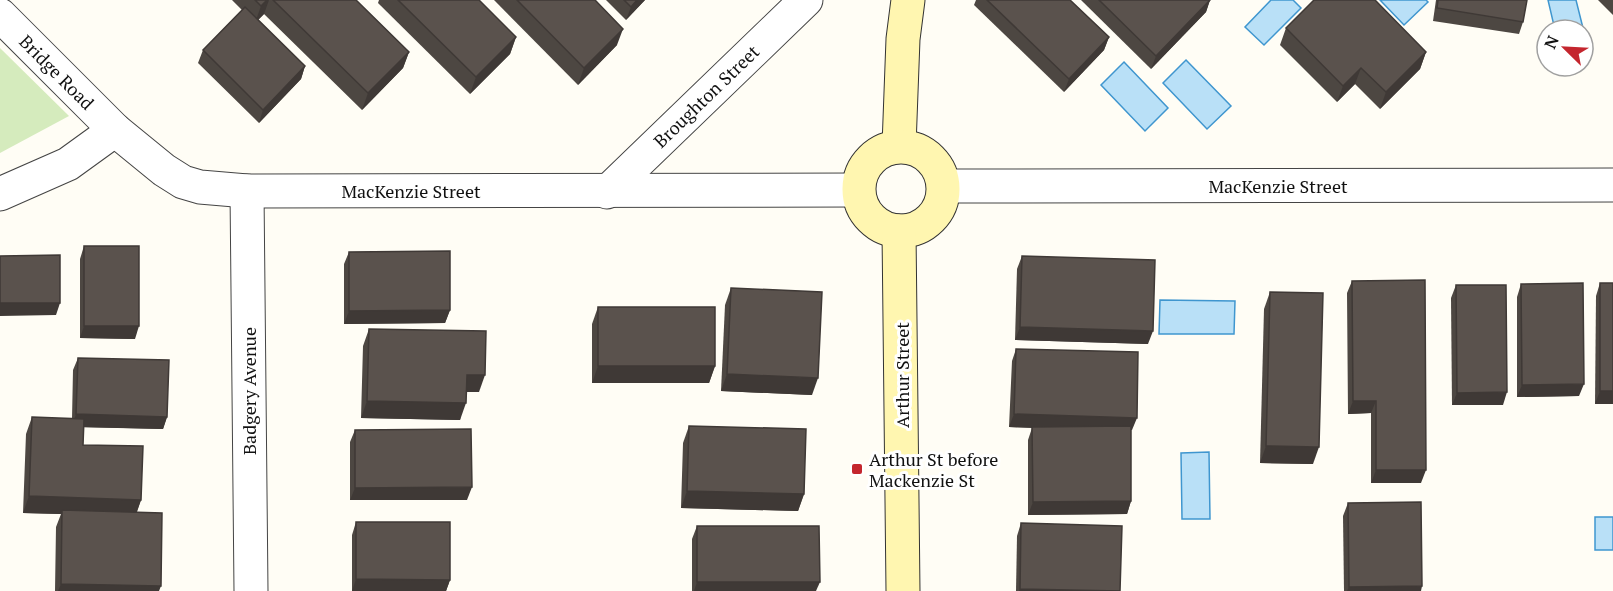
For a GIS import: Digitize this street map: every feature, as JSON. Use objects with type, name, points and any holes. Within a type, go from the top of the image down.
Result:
[{"type":"main road","points":[[899,146],[903,39],[908,0]]},
{"type":"main road","points":[[899,146],[912,147],[924,153],[941,173],[944,186],[943,198],[931,219],[922,226],[899,231],[886,229],[875,223],[866,214],[858,190],[860,177],[874,155],[899,146]]},
{"type":"main road","name":"Arthur Street","points":[[899,231],[903,591]]},
{"type":"street","name":"Broughton Street","points":[[607,192],[806,0]]},
{"type":"street","name":"Bridge Road","points":[[0,15],[115,130]]},
{"type":"street","name":"MacKenzie Street","points":[[115,130],[183,182],[200,187],[247,190],[607,192],[858,190]]},
{"type":"street","points":[[0,194],[73,162],[115,130]]},
{"type":"street","name":"MacKenzie Street","points":[[944,186],[1613,185]]},
{"type":"street","name":"Badgery Avenue","points":[[247,190],[251,591]]},
{"type":"green space","points":[[0,48],[69,116],[0,153]]},
{"type":"water","points":[[1271,0],[1293,0],[1301,8],[1264,45],[1245,27]]},
{"type":"water","points":[[1380,0],[1426,0],[1428,2],[1404,25]]},
{"type":"water","points":[[1548,0],[1576,0],[1580,18],[1552,18]]},
{"type":"water","points":[[1186,60],[1231,106],[1207,129],[1163,83]]},
{"type":"water","points":[[1124,62],[1168,108],[1145,131],[1101,85]]},
{"type":"water","points":[[1160,300],[1235,301],[1234,334],[1159,334]]},
{"type":"water","points":[[1209,452],[1210,519],[1182,519],[1181,453]]},
{"type":"water","points":[[1595,517],[1613,517],[1613,550],[1595,550]]},
{"type":"building","points":[[255,0],[267,0],[261,6]]},
{"type":"building","points":[[273,0],[356,0],[409,52],[368,93]]},
{"type":"building","points":[[398,0],[479,0],[516,37],[476,77]]},
{"type":"building","points":[[517,0],[595,0],[623,29],[584,68]]},
{"type":"building","points":[[624,0],[637,0],[631,7]]},
{"type":"building","points":[[987,0],[1070,0],[1109,37],[1069,79]]},
{"type":"building","points":[[1099,0],[1210,0],[1156,56]]},
{"type":"building","points":[[1314,0],[1375,0],[1426,52],[1386,92],[1361,68],[1343,86],[1286,28]]},
{"type":"building","points":[[1438,0],[1527,0],[1523,22],[1437,8]]},
{"type":"building","points":[[245,7],[305,66],[263,110],[203,50]]},
{"type":"building","points":[[84,246],[139,246],[139,326],[84,326]]},
{"type":"building","points":[[450,251],[450,310],[349,311],[349,252]]},
{"type":"building","points":[[60,255],[60,303],[0,303],[0,256]]},
{"type":"building","points":[[1022,256],[1155,260],[1153,331],[1020,327]]},
{"type":"building","points":[[1425,280],[1426,470],[1376,470],[1376,401],[1353,401],[1352,281]]},
{"type":"building","points":[[1583,283],[1584,384],[1522,385],[1521,284]]},
{"type":"building","points":[[1600,283],[1613,283],[1613,391],[1600,391]]},
{"type":"building","points":[[1456,285],[1506,285],[1507,392],[1457,393]]},
{"type":"building","points":[[731,288],[822,292],[818,378],[727,374]]},
{"type":"building","points":[[1270,292],[1323,293],[1319,447],[1266,446]]},
{"type":"building","points":[[598,307],[715,307],[715,366],[598,366]]},
{"type":"building","points":[[369,329],[486,331],[485,375],[467,375],[466,403],[367,401]]},
{"type":"building","points":[[1016,349],[1138,352],[1137,418],[1014,414]]},
{"type":"building","points":[[78,358],[169,360],[167,417],[76,414]]},
{"type":"building","points":[[32,417],[84,419],[83,445],[143,446],[141,500],[29,496]]},
{"type":"building","points":[[689,426],[806,429],[804,494],[687,491]]},
{"type":"building","points":[[1131,426],[1131,501],[1033,502],[1032,427]]},
{"type":"building","points":[[471,429],[472,487],[355,488],[355,430]]},
{"type":"building","points":[[1421,502],[1422,586],[1349,587],[1348,503]]},
{"type":"building","points":[[62,510],[162,513],[161,586],[61,584]]},
{"type":"building","points":[[356,522],[450,522],[450,580],[356,579]]},
{"type":"building","points":[[1021,523],[1122,526],[1120,591],[1020,589]]},
{"type":"building","points":[[697,526],[819,526],[820,582],[697,582]]},
{"type":"place","name":"Arthur St before Mackenzie St","points":[[857,469]]}]
